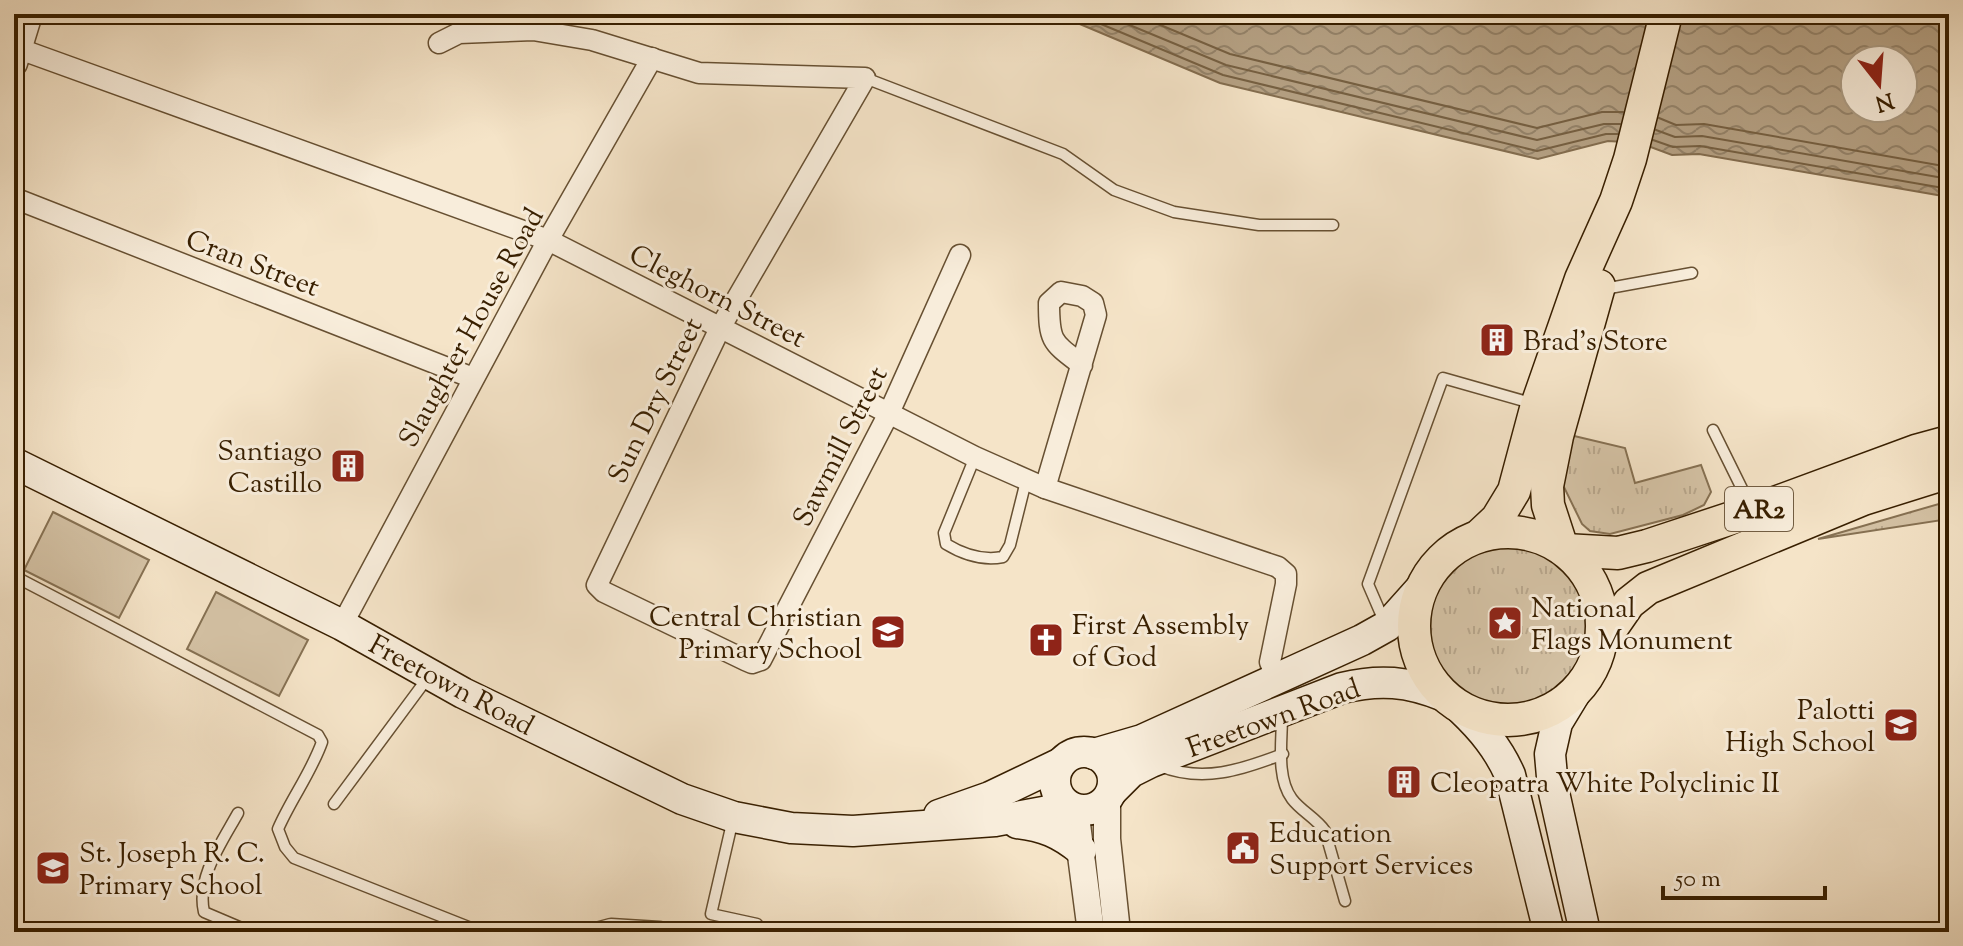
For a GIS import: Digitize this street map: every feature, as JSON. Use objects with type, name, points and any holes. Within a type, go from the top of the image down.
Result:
[{"type":"main road","points":[[1479,536],[1497,519],[1514,491],[1537,405],[1581,279],[1616,201],[1630,159],[1666,14]]},
{"type":"main road","points":[[1563,549],[1548,505],[1547,486],[1557,436],[1598,290],[1616,201]]},
{"type":"main road","name":"AR2","points":[[1563,549],[1618,553],[1647,546],[1949,442]]},
{"type":"main road","name":"Freetown Road","points":[[14,463],[342,625],[463,693],[682,799],[734,817],[791,828],[853,831],[995,821],[1073,808]]},
{"type":"main road","name":"AR2","points":[[1602,642],[1629,603],[1648,588],[1863,499],[1949,472]]},
{"type":"main road","points":[[1387,626],[1421,588],[1435,565],[1455,548],[1479,536],[1507,531],[1536,535],[1563,549],[1584,568],[1597,591],[1603,616],[1602,642],[1592,671],[1557,723],[1550,754],[1553,788],[1571,851],[1585,932]]},
{"type":"main road","points":[[1421,588],[1413,616],[1415,646],[1425,673],[1491,740],[1510,775],[1549,932]]},
{"type":"main road","name":"Freetown Road","points":[[1094,754],[1142,740],[1387,626]]},
{"type":"main road","name":"Freetown Road","points":[[1110,795],[1131,772],[1151,762],[1342,688],[1369,681],[1397,681],[1420,686],[1452,702]]},
{"type":"main road","points":[[1452,702],[1489,719],[1519,721],[1549,712],[1574,695]]},
{"type":"main road","points":[[1075,754],[1094,754],[1111,769],[1110,795],[1090,810],[1073,808],[1057,793],[1055,774],[1059,764],[1075,754]]},
{"type":"main road","name":"Freetown Road","points":[[911,825],[990,797],[1059,764]]},
{"type":"main road","points":[[995,821],[1043,826],[1063,835],[1081,850]]},
{"type":"street","points":[[16,53],[29,14]]},
{"type":"street","points":[[439,43],[459,33],[533,30],[592,40],[699,73],[865,78]]},
{"type":"street","name":"Cleghorn Street","points":[[16,53],[548,240],[975,457],[1036,484],[1278,567],[1286,574],[1286,584],[1270,662],[1277,679]]},
{"type":"street","name":"Slaughter House Road","points":[[342,625],[548,240],[652,58]]},
{"type":"street","name":"Sun Dry Street","points":[[761,660],[752,663],[745,660],[604,592],[597,585],[720,328],[865,78]]},
{"type":"street","name":"Cran Street","points":[[14,198],[473,378]]},
{"type":"street","name":"Sawmill Street","points":[[761,660],[889,413],[960,255]]},
{"type":"street","points":[[1036,484],[1082,365]]},
{"type":"street","points":[[1110,795],[1107,839],[1117,932]]},
{"type":"street","points":[[1073,808],[1091,932]]},
{"type":"street","points":[[600,932],[611,929],[659,932]]},
{"type":"lane","points":[[865,78],[1063,154],[1114,190],[1174,212],[1259,225],[1333,225]]},
{"type":"lane","points":[[1598,290],[1692,273]]},
{"type":"lane","points":[[1387,626],[1375,606],[1368,584],[1443,378],[1537,405]]},
{"type":"lane","points":[[1713,430],[1753,511]]},
{"type":"lane","points":[[975,457],[944,533],[946,544],[958,551],[987,560],[1003,557],[1036,484]]},
{"type":"lane","points":[[14,576],[318,735],[322,742],[315,761],[278,829],[285,847],[294,858],[481,932]]},
{"type":"lane","points":[[334,804],[430,675]]},
{"type":"lane","points":[[1282,710],[1283,780],[1292,799],[1325,831],[1345,901]]},
{"type":"lane","points":[[1151,762],[1178,773],[1209,775],[1254,765],[1283,754]]},
{"type":"lane","points":[[238,813],[215,855],[200,896],[204,912],[251,932]]},
{"type":"lane","points":[[734,817],[711,914],[757,924],[755,932]]},
{"type":"green space","points":[[1570,435],[1625,448],[1635,483],[1701,465],[1711,492],[1704,505],[1683,515],[1610,534],[1590,531],[1582,524],[1560,479]]},
{"type":"green space","points":[[1949,501],[1949,519],[1818,539]]},
{"type":"green space","points":[[53,512],[149,560],[119,618],[24,570]]},
{"type":"green space","points":[[1510,546],[1541,552],[1567,570],[1585,596],[1591,627],[1585,658],[1567,684],[1541,702],[1510,708],[1479,702],[1453,684],[1435,658],[1429,627],[1435,596],[1453,570],[1479,552]]},
{"type":"green space","points":[[216,592],[308,640],[279,696],[187,649]]},
{"type":"water","points":[[1056,14],[1949,14],[1949,197],[1699,154],[1672,155],[1640,143],[1608,141],[1538,159],[1220,83]]},
{"type":"place","name":"Brad's Store","points":[[1497,340]]},
{"type":"place","name":"Santiago Castillo","points":[[348,466]]},
{"type":"place","name":"National Flags Monument","points":[[1505,623]]},
{"type":"place","name":"Central Christian Primary School","points":[[888,632]]},
{"type":"place","name":"First Assembly of God","points":[[1046,640]]},
{"type":"place","name":"Palotti High School","points":[[1901,725]]},
{"type":"place","name":"Cleopatra White Polyclinic II","points":[[1404,782]]},
{"type":"place","name":"Education Support Services","points":[[1243,848]]},
{"type":"place","name":"St. Joseph R. C. Primary School","points":[[53,868]]}]
